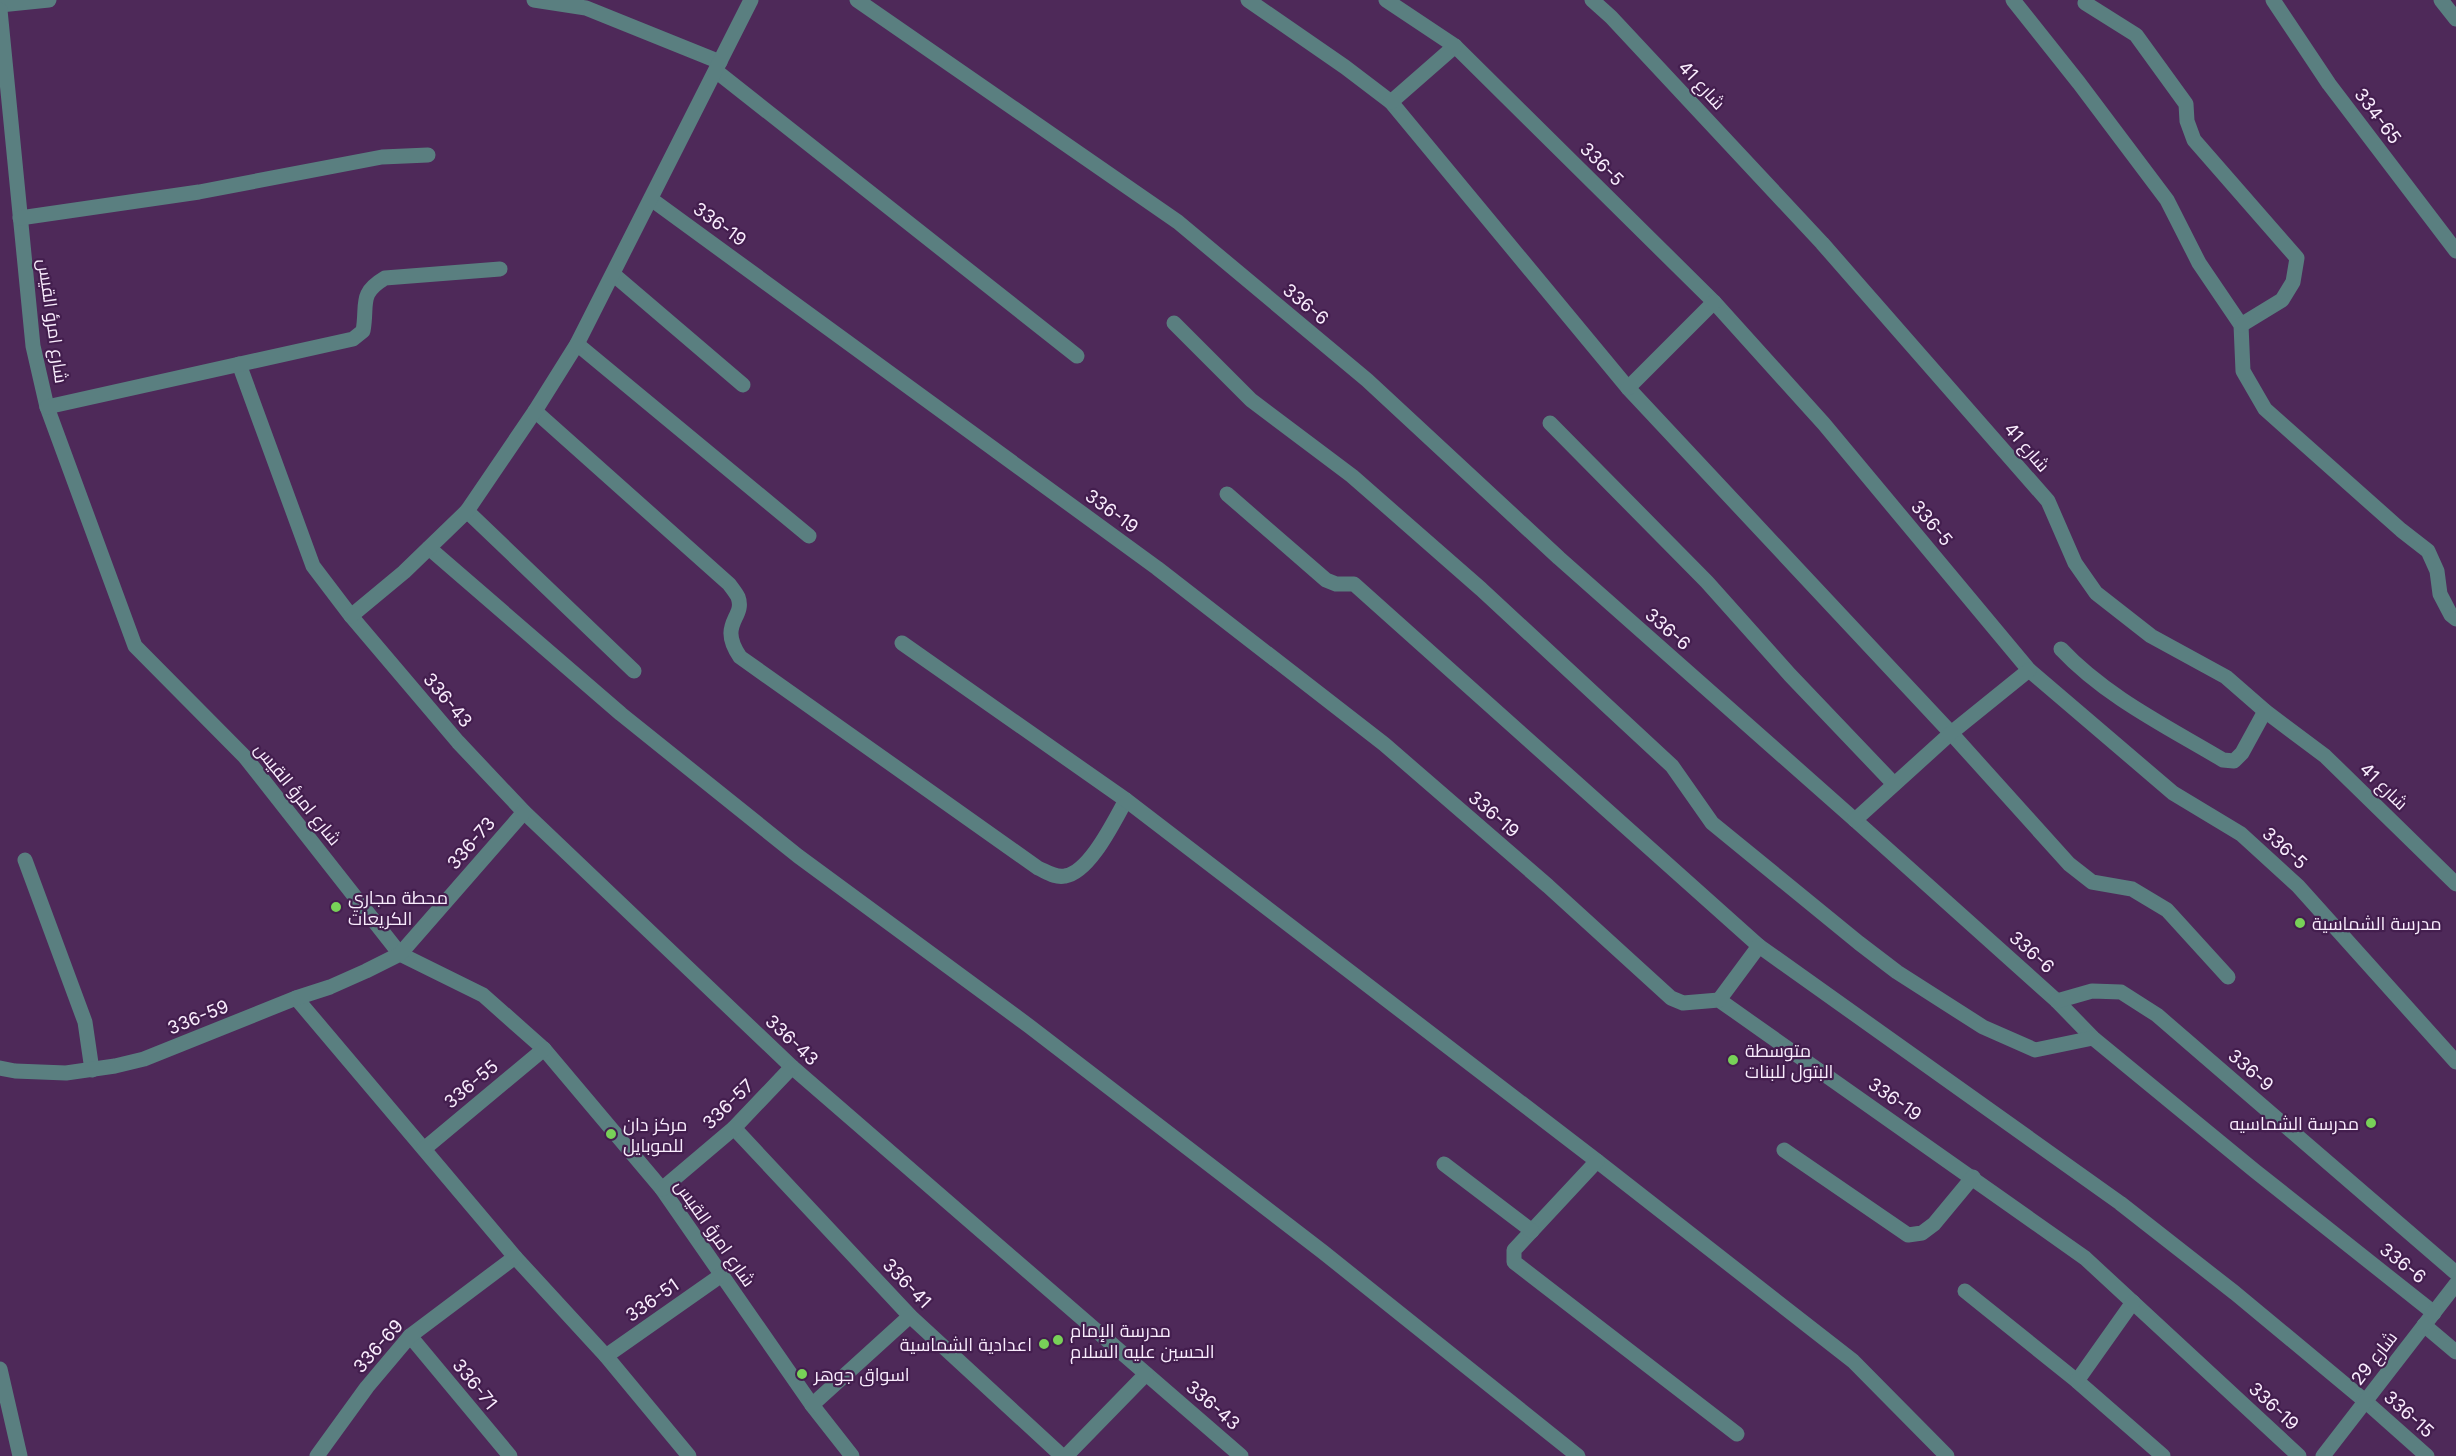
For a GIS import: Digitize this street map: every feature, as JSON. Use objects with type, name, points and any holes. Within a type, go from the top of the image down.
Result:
[{"type":"street","points":[[0,5],[49,0]]},
{"type":"street","points":[[534,0],[586,8],[718,67],[1077,356]]},
{"type":"street","points":[[351,616],[468,511],[535,411],[577,344],[751,0]]},
{"type":"street","name":"336-6","points":[[858,0],[1178,222],[1367,380],[1559,558],[2057,1001],[2093,1038],[2255,1171],[2434,1312]]},
{"type":"street","points":[[1248,0],[1391,102],[1628,388],[1951,733],[2069,864],[2092,882],[2132,889],[2167,910],[2228,977]]},
{"type":"street","name":"336-5","points":[[1386,0],[1455,46],[1714,302],[1824,424],[2029,670],[2173,794],[2241,834],[2298,886],[2456,1062]]},
{"type":"street","name":"شارع 41","points":[[1592,0],[1611,17],[1822,243],[2048,501],[2075,564],[2096,594],[2151,636],[2226,677],[2265,711],[2325,756],[2456,884]]},
{"type":"street","points":[[2013,0],[2167,200],[2199,263],[2241,324],[2243,371],[2265,410],[2401,530],[2428,550],[2437,572],[2440,594],[2456,620]]},
{"type":"street","name":"334-65","points":[[2273,0],[2329,84],[2456,251]]},
{"type":"street","points":[[2441,0],[2456,20]]},
{"type":"street","points":[[2085,3],[2136,35],[2186,104],[2187,121],[2194,140],[2297,258],[2293,282],[2282,300],[2241,324]]},
{"type":"street","name":"شارع امرؤ القيس","points":[[0,10],[33,346],[47,407],[135,646],[245,757],[400,954],[483,996],[544,1049],[662,1189],[720,1276],[812,1405],[852,1456]]},
{"type":"street","points":[[1391,102],[1455,46]]},
{"type":"street","points":[[20,218],[199,192],[382,157],[428,155]]},
{"type":"street","name":"336-19","points":[[651,199],[1158,568],[1384,744],[1548,886],[1671,998],[1683,1003],[1719,1000],[2085,1258],[2299,1456]]},
{"type":"street","points":[[47,407],[353,339],[363,331],[364,297],[372,285],[385,278],[500,269]]},
{"type":"street","points":[[614,273],[743,384]]},
{"type":"street","points":[[1628,388],[1714,302]]},
{"type":"street","points":[[1174,323],[1251,400],[1352,476],[1542,645],[1672,766],[1712,823],[1859,943],[1897,972],[1983,1028],[2035,1050],[2093,1038]]},
{"type":"street","points":[[577,344],[809,536]]},
{"type":"street","name":"336-43","points":[[239,364],[313,566],[351,616],[458,742],[524,812],[792,1067],[1242,1456]]},
{"type":"street","points":[[535,411],[729,584],[738,597],[739,609],[731,625],[731,643],[740,657],[1038,868],[1054,876],[1065,876],[1087,863],[1126,800]]},
{"type":"street","points":[[1550,423],[1707,582],[1790,675],[1894,784]]},
{"type":"street","name":"336-15","points":[[1227,494],[1326,580],[1336,584],[1354,584],[1759,946],[2120,1203],[2235,1293],[2365,1401],[2427,1456]]},
{"type":"street","points":[[468,511],[634,671]]},
{"type":"street","points":[[429,548],[621,714],[798,856],[1029,1026],[1314,1245],[1578,1456]]},
{"type":"street","points":[[902,643],[1126,800],[1853,1360],[1947,1456]]},
{"type":"street","points":[[2061,649],[2080,669],[2120,697],[2223,760],[2234,761],[2242,753],[2265,711]]},
{"type":"street","points":[[1855,820],[1951,733],[2029,670]]},
{"type":"street","name":"336-73","points":[[400,954],[524,812]]},
{"type":"street","points":[[25,860],[85,1022],[92,1070]]},
{"type":"street","points":[[1719,1000],[1759,946]]},
{"type":"street","name":"336-59","points":[[0,1068],[15,1071],[66,1073],[144,1059],[296,998],[330,987],[400,954]]},
{"type":"street","name":"336-9","points":[[2057,1001],[2092,991],[2121,992],[2157,1016],[2456,1282]]},
{"type":"street","points":[[296,998],[515,1257],[606,1356],[689,1456]]},
{"type":"street","name":"336-55","points":[[424,1149],[544,1049]]},
{"type":"street","name":"336-57","points":[[662,1189],[734,1128],[792,1067]]},
{"type":"street","name":"336-41","points":[[734,1128],[910,1316],[1064,1456]]},
{"type":"street","points":[[1784,1150],[1908,1235],[1922,1233],[1934,1224],[1973,1177]]},
{"type":"street","points":[[1597,1161],[1514,1250],[1514,1262],[1737,1434]]},
{"type":"street","points":[[1444,1164],[1532,1231]]},
{"type":"street","name":"336-69","points":[[317,1456],[367,1387],[410,1336],[515,1257]]},
{"type":"street","name":"336-51","points":[[606,1356],[720,1276]]},
{"type":"street","name":"شارع 29","points":[[2323,1456],[2456,1282]]},
{"type":"street","points":[[1965,1291],[2077,1381],[2163,1456]]},
{"type":"street","points":[[2077,1381],[2133,1302]]},
{"type":"street","points":[[812,1405],[910,1316]]},
{"type":"street","points":[[2424,1325],[2456,1352]]},
{"type":"street","name":"336-71","points":[[410,1336],[510,1456]]},
{"type":"street","points":[[0,1369],[20,1456]]},
{"type":"street","points":[[1064,1456],[1146,1374]]},
{"type":"place","name":"محطة مجاري الكريعات","points":[[336,907]]},
{"type":"place","name":"مدرسة الشماسية","points":[[2300,923]]},
{"type":"place","name":"متوسطة البتول للبنات","points":[[1733,1060]]},
{"type":"place","name":"مدرسة الشماسيه","points":[[2371,1123]]},
{"type":"place","name":"مركز دان للموبايل","points":[[611,1134]]},
{"type":"place","name":"مدرسة الإمام الحسين عليه السلام","points":[[1058,1340]]},
{"type":"place","name":"اعدادية الشماسية","points":[[1044,1344]]},
{"type":"place","name":"اسواق جوهر","points":[[802,1374]]}]
